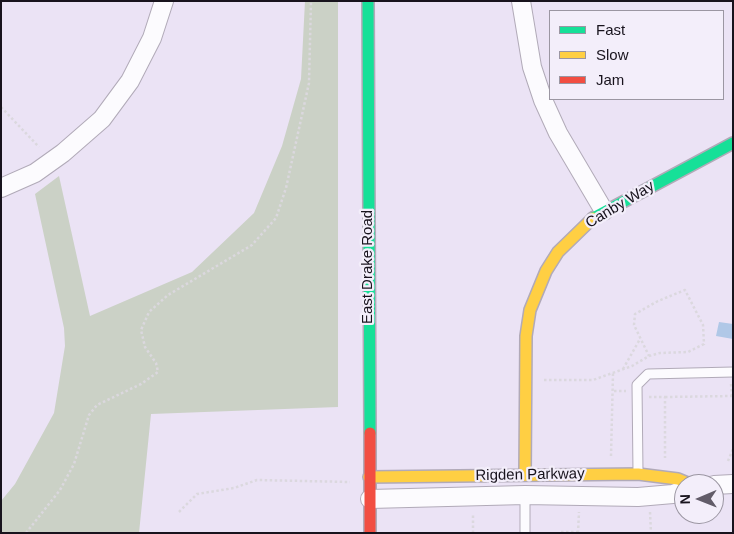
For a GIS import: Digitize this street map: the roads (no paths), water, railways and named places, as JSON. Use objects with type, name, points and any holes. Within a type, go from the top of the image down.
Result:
[{"type":"street","points":[[1,188],[35,173],[62,154],[102,119],[134,72],[152,38],[164,1]]},
{"type":"street","name":"East Drake Road","points":[[368,1],[370,533]]},
{"type":"street","points":[[521,1],[532,67],[543,100],[558,133],[604,210]]},
{"type":"street","name":"Canby Way","points":[[525,475],[526,336],[530,310],[546,271],[558,252],[575,233],[604,210],[733,143]]},
{"type":"street","name":"Rigden Parkway","points":[[369,486],[525,475],[638,474],[674,478]]},
{"type":"street","name":"Rigden Parkway","points":[[369,486],[525,495],[638,497],[674,494]]},
{"type":"lane","points":[[638,474],[637,385],[648,374],[733,372]]},
{"type":"lane","points":[[525,475],[525,533]]},
{"type":"water","points":[[719,322],[733,324],[733,339],[716,336]]}]
